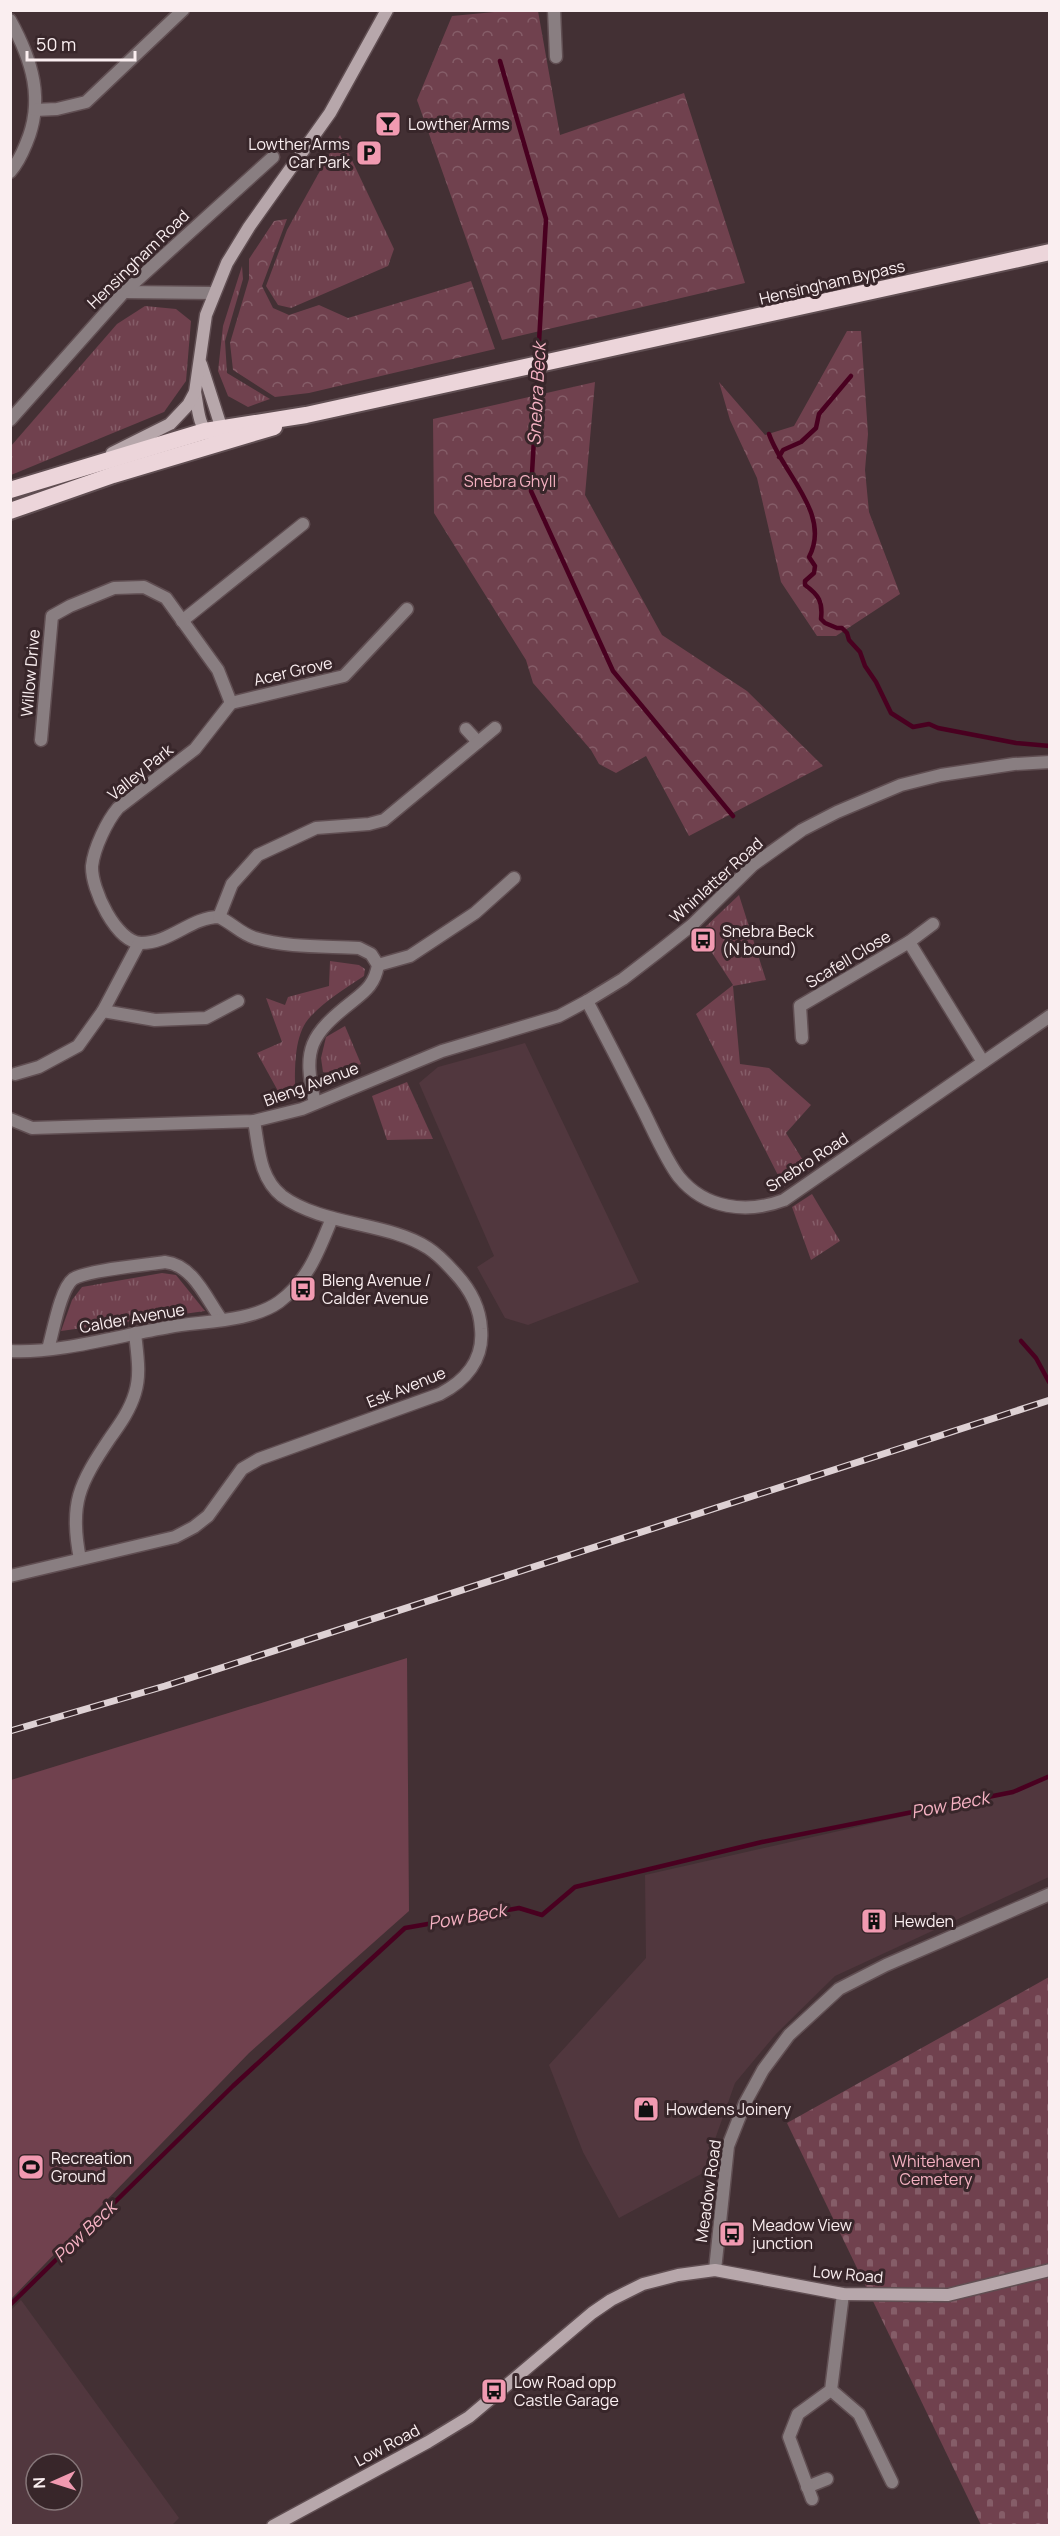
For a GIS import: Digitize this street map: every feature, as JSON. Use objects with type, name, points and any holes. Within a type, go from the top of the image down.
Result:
[{"type":"highway","name":"Hensingham Bypass","points":[[224,435],[1050,252]]},
{"type":"highway","points":[[10,490],[205,431],[224,435]]},
{"type":"highway","points":[[10,511],[224,435]]},
{"type":"main road","points":[[205,431],[195,392],[206,315],[214,293],[227,263],[249,227],[330,113],[387,10]]},
{"type":"main road","points":[[200,360],[224,435]]},
{"type":"main road","points":[[81,469],[170,424],[184,410],[195,392]]},
{"type":"main road","name":"Low Road","points":[[273,2526],[428,2442],[469,2417],[592,2313],[611,2300],[643,2284],[678,2275],[715,2270],[843,2294],[948,2295],[1050,2270]]},
{"type":"street","points":[[34,110],[57,109],[86,102],[183,10]]},
{"type":"street","points":[[554,10],[556,57]]},
{"type":"street","points":[[10,20],[27,50],[36,93],[33,127],[17,165],[10,172]]},
{"type":"street","name":"Hensingham Road","points":[[10,420],[124,292],[273,158]]},
{"type":"street","points":[[124,292],[214,293]]},
{"type":"street","points":[[231,703],[218,670],[182,621],[303,524]]},
{"type":"street","name":"Willow Drive","points":[[41,740],[52,616],[114,588],[144,587],[166,598],[182,621]]},
{"type":"street","name":"Acer Grove","points":[[231,703],[344,676],[407,609]]},
{"type":"street","name":"Valley Park","points":[[139,943],[119,932],[100,898],[93,878],[92,864],[108,820],[118,808],[195,749],[231,703]]},
{"type":"street","points":[[219,917],[232,884],[258,855],[316,828],[369,824],[384,820],[495,728]]},
{"type":"street","points":[[466,729],[478,742]]},
{"type":"street","name":"Whinlatter Road","points":[[587,1001],[623,979],[667,945],[692,925],[753,865],[802,830],[837,812],[901,785],[941,775],[1005,765],[1050,762]]},
{"type":"street","points":[[378,965],[410,956],[475,913],[514,878]]},
{"type":"street","points":[[15,1074],[39,1067],[78,1046],[103,1011],[139,943],[161,940],[181,932],[200,920],[219,917],[255,938],[275,942],[358,948],[371,954],[378,965],[376,980],[326,1023],[315,1036],[309,1066],[315,1103]]},
{"type":"street","name":"Scafell Close","points":[[802,1038],[800,1006],[909,942],[933,924]]},
{"type":"street","name":"Scafell Close","points":[[909,942],[983,1062]]},
{"type":"street","points":[[103,1011],[155,1020],[206,1018],[238,1001]]},
{"type":"street","name":"Snebro Road","points":[[587,1001],[678,1176],[705,1198],[730,1207],[750,1209],[784,1200],[1050,1016]]},
{"type":"street","name":"Bleng Avenue","points":[[10,1119],[32,1128],[254,1121],[294,1111],[442,1051],[559,1016],[587,1001]]},
{"type":"street","name":"Esk Avenue","points":[[10,1576],[175,1537],[208,1516],[242,1469],[259,1459],[440,1395],[455,1386],[468,1374],[477,1358],[482,1337],[480,1313],[460,1278],[444,1260],[427,1247],[406,1238],[332,1218],[297,1205],[282,1196],[268,1182],[261,1167],[254,1121]]},
{"type":"street","name":"Calder Avenue","points":[[10,1352],[48,1349],[263,1311],[292,1291],[313,1263],[332,1218]]},
{"type":"street","name":"Calder Avenue","points":[[48,1349],[64,1291],[73,1280],[86,1274],[165,1262],[177,1263],[188,1271],[221,1319]]},
{"type":"street","points":[[80,1559],[74,1519],[82,1483],[130,1408],[139,1376],[135,1333]]},
{"type":"street","name":"Meadow Road","points":[[715,2270],[728,2146],[745,2103],[763,2070],[789,2035],[839,1989],[885,1965],[1050,1894]]},
{"type":"street","points":[[812,2499],[789,2437],[798,2414],[831,2390],[843,2294]]},
{"type":"street","points":[[831,2390],[860,2414],[892,2482]]},
{"type":"street","points":[[807,2487],[827,2480]]},
{"type":"shaded area","points":[[525,1043],[639,1282],[528,1325],[505,1318],[477,1267],[494,1256],[419,1083],[438,1067]]},
{"type":"shaded area","points":[[1049,1778],[1049,1877],[835,1976],[776,2034],[735,2083],[703,2173],[619,2218],[583,2152],[549,2065],[646,1958],[645,1875],[1015,1791]]},
{"type":"shaded area","points":[[21,2300],[179,2518],[172,2525],[11,2525],[10,2311]]},
{"type":"green space","points":[[516,10],[538,11],[560,135],[684,93],[745,283],[502,340],[417,100],[452,16]]},
{"type":"green space","points":[[340,135],[394,249],[388,266],[291,308],[278,305],[266,286],[287,230]]},
{"type":"green space","points":[[287,219],[262,286],[273,308],[289,315],[319,305],[348,318],[471,281],[495,349],[309,393],[275,397],[233,370],[230,343],[249,279],[249,259],[274,221]]},
{"type":"green space","points":[[242,266],[243,279],[225,341],[227,373],[270,399],[248,407],[228,396],[218,371],[223,326]]},
{"type":"green space","points":[[145,306],[176,309],[191,321],[186,381],[164,412],[11,475],[11,446],[117,324]]},
{"type":"green space","points":[[847,331],[861,331],[868,434],[865,470],[869,512],[900,594],[836,636],[817,636],[781,582],[757,478],[730,420],[719,382],[765,435],[794,426]]},
{"type":"green space","name":"Snebra Ghyll","points":[[595,382],[585,495],[662,635],[747,691],[823,766],[689,836],[646,756],[616,773],[599,764],[591,750],[533,683],[526,660],[434,513],[433,419]]},
{"type":"green space","points":[[739,895],[766,980],[733,986],[740,1064],[769,1068],[811,1105],[786,1133],[809,1170],[784,1187],[696,1014],[733,985],[699,933]]},
{"type":"green space","points":[[330,961],[359,965],[365,969],[364,976],[336,994],[305,1023],[298,1040],[295,1088],[278,1091],[257,1053],[282,1042],[266,998],[285,1005],[288,997],[329,986]]},
{"type":"green space","points":[[345,1026],[361,1064],[334,1075],[323,1072],[321,1058],[326,1037]]},
{"type":"green space","points":[[407,1082],[433,1139],[387,1140],[372,1096]]},
{"type":"green space","points":[[812,1194],[840,1241],[811,1260],[792,1207]]},
{"type":"green space","points":[[162,1273],[176,1275],[205,1311],[61,1331],[72,1300],[82,1287]]},
{"type":"green space","points":[[407,1658],[409,1911],[249,2053],[11,2299],[11,1780]]},
{"type":"green space","name":"Whitehaven Cemetery","points":[[1049,1977],[1049,2525],[981,2525],[787,2123]]},
{"type":"waterway","name":"Snebra Beck","points":[[500,61],[546,219],[538,360]]},
{"type":"waterway","name":"Snebra Beck","points":[[538,368],[531,491],[613,671],[733,816]]},
{"type":"waterway","points":[[779,457],[783,450],[801,442],[816,428],[819,414],[851,376]]},
{"type":"waterway","points":[[769,434],[775,449],[810,509],[814,525],[814,541],[809,557],[815,566],[814,573],[805,581],[805,585],[819,599],[821,619],[825,623],[842,628],[860,652],[865,666],[876,682],[891,713],[913,727],[929,724],[938,728],[1016,743],[1050,746]]},
{"type":"waterway","name":"Snebra Beck","points":[[1021,1341],[1036,1358],[1049,1382]]},
{"type":"waterway","name":"Pow Beck","points":[[10,2305],[233,2086],[405,1928],[519,1908],[542,1915],[575,1887],[762,1842],[1013,1792],[1050,1776]]},
{"type":"railway","points":[[10,1731],[165,1686],[1050,1400]]},
{"type":"place","name":"Lowther Arms","points":[[388,124]]},
{"type":"place","name":"Lowther Arms Car Park","points":[[369,153]]},
{"type":"place","name":"Snebra Beck (N bound)","points":[[703,940]]},
{"type":"place","name":"Bleng Avenue / Calder Avenue","points":[[303,1289]]},
{"type":"place","name":"Hewden","points":[[874,1921]]},
{"type":"place","name":"Howdens Joinery","points":[[646,2109]]},
{"type":"place","name":"Recreation Ground","points":[[31,2167]]},
{"type":"place","name":"Meadow View junction","points":[[732,2234]]},
{"type":"place","name":"Low Road opp Castle Garage","points":[[494,2391]]}]
